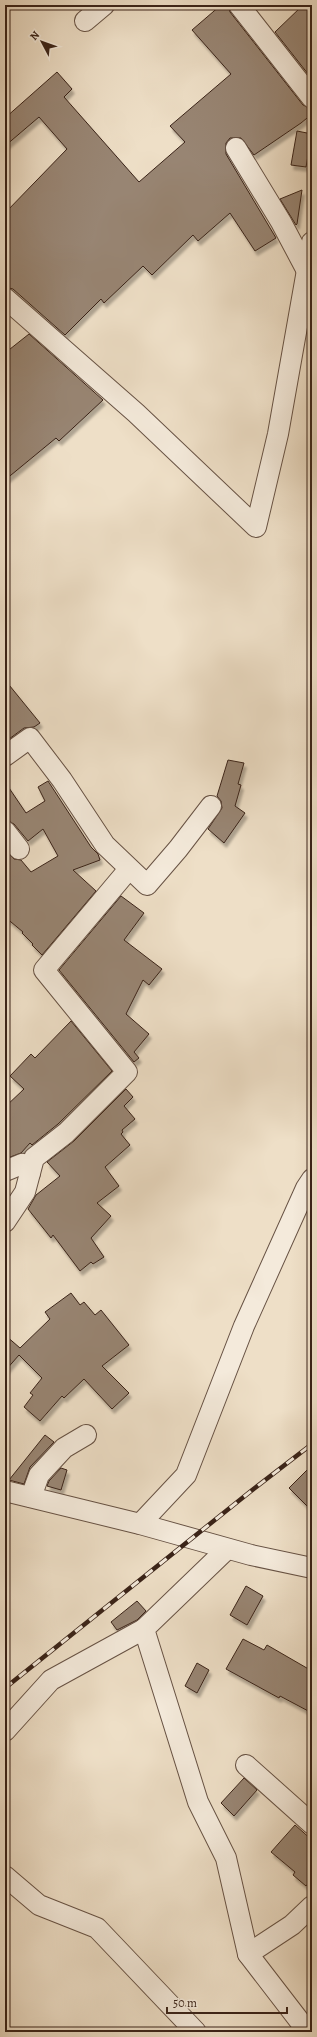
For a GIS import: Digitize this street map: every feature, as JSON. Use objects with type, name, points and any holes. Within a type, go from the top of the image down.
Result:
[{"type":"street","points":[[85,21],[104,5]]},
{"type":"street","points":[[238,5],[312,98]]},
{"type":"street","points":[[236,148],[281,222],[307,271]]},
{"type":"street","points":[[5,298],[136,413],[256,527],[278,434],[312,242]]},
{"type":"street","points":[[5,756],[30,738],[62,780],[105,845],[147,885],[178,849],[211,806]]},
{"type":"street","points":[[5,831],[18,849]]},
{"type":"street","points":[[5,1222],[25,1192],[34,1158],[66,1133],[127,1072],[79,1011],[44,970],[129,868]]},
{"type":"street","points":[[5,1171],[22,1164],[30,1173]]},
{"type":"street","points":[[140,1524],[186,1475],[244,1326],[306,1188],[312,1179]]},
{"type":"street","points":[[31,1497],[39,1475],[64,1448],[86,1435]]},
{"type":"street","points":[[5,1491],[140,1524],[227,1549],[312,1568]]},
{"type":"street","points":[[5,1731],[50,1680],[144,1629],[227,1549]]},
{"type":"street","points":[[144,1629],[198,1802],[226,1858],[248,1954],[308,2032]]},
{"type":"street","points":[[246,1765],[312,1824]]},
{"type":"street","points":[[5,1876],[39,1905],[97,1928],[196,2032]]},
{"type":"street","points":[[248,1954],[292,1925],[312,1906]]},
{"type":"building","points":[[221,5],[228,5],[230,12],[303,105],[312,109],[312,114],[301,123],[254,155],[241,138],[230,138],[226,143],[226,154],[276,238],[255,251],[230,213],[198,241],[193,235],[152,275],[143,266],[104,303],[101,299],[65,335],[13,289],[5,287],[5,213],[67,149],[39,117],[5,146],[5,118],[57,72],[72,89],[64,97],[139,182],[185,142],[170,126],[231,74],[192,30]]},
{"type":"building","points":[[303,5],[312,5],[312,79],[275,32]]},
{"type":"building","points":[[297,131],[312,134],[306,167],[291,165]]},
{"type":"building","points":[[302,190],[297,224],[296,225],[280,199]]},
{"type":"building","points":[[29,334],[103,400],[59,441],[56,438],[5,480],[5,353]]},
{"type":"building","points":[[5,680],[40,723],[34,727],[24,728],[5,742]]},
{"type":"building","points":[[228,760],[244,763],[238,784],[241,785],[235,806],[245,813],[224,843],[208,829],[222,808],[221,801],[217,796]]},
{"type":"building","points":[[48,781],[91,847],[98,854],[100,860],[73,870],[96,891],[42,955],[22,933],[23,932],[5,917],[5,850],[14,859],[21,860],[31,872],[58,856],[43,829],[28,841],[14,824],[5,820],[5,782],[26,813],[45,801],[38,787]]},
{"type":"building","points":[[121,896],[144,913],[124,940],[162,969],[149,985],[143,980],[126,1014],[149,1034],[134,1052],[139,1058],[134,1062],[59,970]]},
{"type":"building","points":[[71,1021],[112,1071],[58,1124],[32,1145],[30,1143],[21,1153],[5,1159],[5,1107],[24,1089],[10,1076],[31,1054],[35,1058]]},
{"type":"building","points":[[126,1089],[133,1097],[124,1106],[135,1119],[122,1130],[123,1132],[121,1134],[130,1145],[105,1167],[119,1186],[97,1203],[111,1216],[91,1238],[104,1257],[93,1264],[91,1262],[80,1271],[53,1235],[51,1238],[28,1209],[36,1195],[60,1176],[47,1162],[74,1141]]},
{"type":"building","points":[[71,1293],[80,1305],[84,1302],[95,1315],[101,1310],[129,1345],[102,1366],[129,1393],[112,1409],[84,1379],[64,1398],[62,1396],[40,1421],[24,1407],[33,1395],[30,1393],[42,1378],[19,1355],[5,1371],[5,1335],[20,1348],[50,1319],[45,1312]]},
{"type":"building","points":[[45,1435],[54,1442],[30,1467],[24,1484],[9,1480]]},
{"type":"building","points":[[312,1465],[312,1511],[289,1488]]},
{"type":"building","points":[[61,1468],[67,1470],[61,1490],[47,1486],[49,1481]]},
{"type":"building","points":[[246,1586],[263,1596],[247,1625],[230,1615]]},
{"type":"building","points":[[137,1601],[146,1611],[137,1620],[117,1630],[111,1622]]},
{"type":"building","points":[[243,1639],[264,1650],[267,1645],[312,1671],[312,1713],[280,1696],[279,1698],[226,1669]]},
{"type":"building","points":[[197,1663],[209,1670],[197,1693],[185,1686]]},
{"type":"building","points":[[244,1778],[257,1790],[234,1816],[221,1803]]},
{"type":"building","points":[[295,1825],[312,1840],[312,1879],[306,1886],[293,1875],[295,1872],[271,1852]]},
{"type":"railway","points":[[5,1688],[312,1444]]}]
